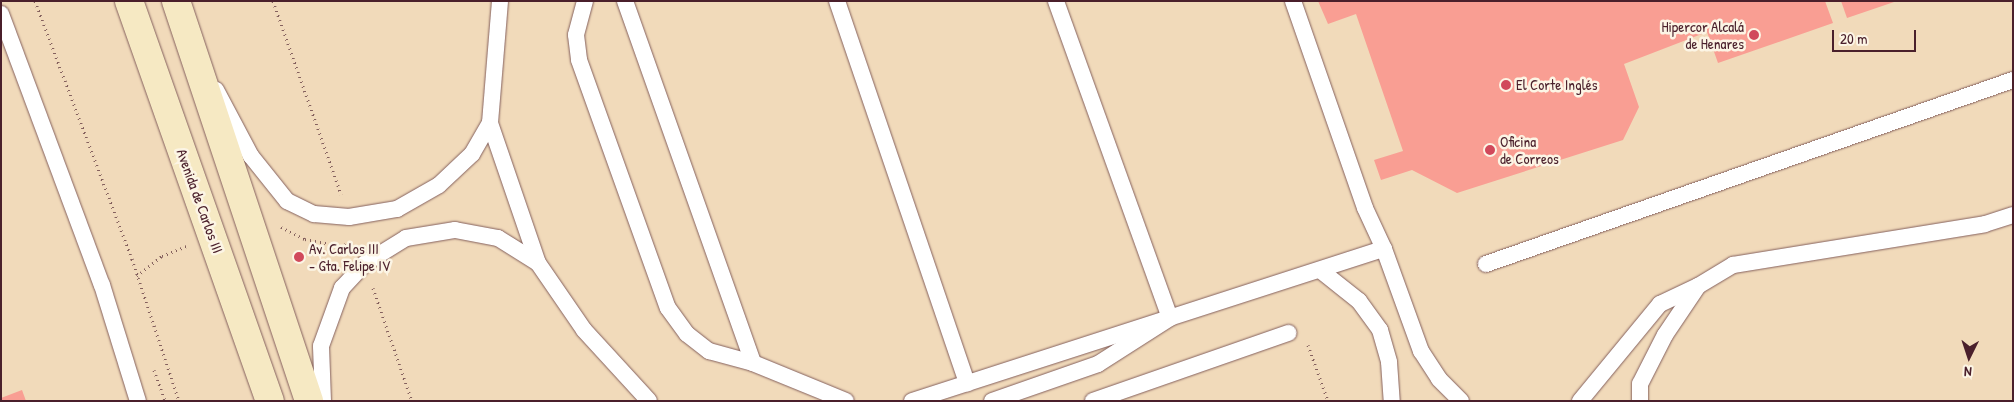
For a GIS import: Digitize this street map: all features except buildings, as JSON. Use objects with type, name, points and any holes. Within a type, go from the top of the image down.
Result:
[{"type":"street","name":"Avenida de Carlos III","points":[[130,1],[270,401]]},
{"type":"street","points":[[176,1],[309,401]]},
{"type":"lane","points":[[500,1],[490,123],[538,263],[584,330],[649,401]]},
{"type":"lane","points":[[585,1],[576,35],[579,60],[668,308],[687,334],[709,351],[753,363],[846,401]]},
{"type":"lane","points":[[625,1],[753,363]]},
{"type":"lane","points":[[837,1],[967,383]]},
{"type":"lane","points":[[1056,1],[1170,318]]},
{"type":"lane","points":[[1292,1],[1365,208],[1384,249],[1421,351],[1439,380],[1460,401]]},
{"type":"lane","points":[[1,14],[102,286],[138,401]]},
{"type":"lane","points":[[186,32],[251,156],[287,201],[314,214],[349,217],[397,209],[439,185],[472,154],[490,123]]},
{"type":"lane","points":[[1486,264],[2013,80]]},
{"type":"lane","points":[[1580,401],[1660,304],[1698,286],[1733,265],[1985,224],[2013,215]]},
{"type":"lane","points":[[323,401],[320,346],[342,288],[364,264],[406,238],[456,230],[498,238],[538,263]]},
{"type":"lane","points":[[912,401],[1384,249]]},
{"type":"lane","points":[[1320,270],[1359,300],[1380,330],[1389,362],[1392,401]]},
{"type":"lane","points":[[1640,401],[1640,384],[1665,335],[1698,286]]},
{"type":"lane","points":[[992,401],[1098,364],[1170,318]]},
{"type":"lane","points":[[1093,401],[1288,333]]},
{"type":"path","points":[[35,1],[137,276],[179,401]]},
{"type":"path","points":[[137,276],[162,256],[192,244]]},
{"type":"place","name":"Hipercor Alcalá de Henares","points":[[1754,35]]},
{"type":"place","name":"El Corte Inglés","points":[[1506,85]]},
{"type":"place","name":"Oficina de Correos","points":[[1490,150]]},
{"type":"place","name":"Av. Carlos III - Gta. Felipe IV","points":[[299,257]]}]
